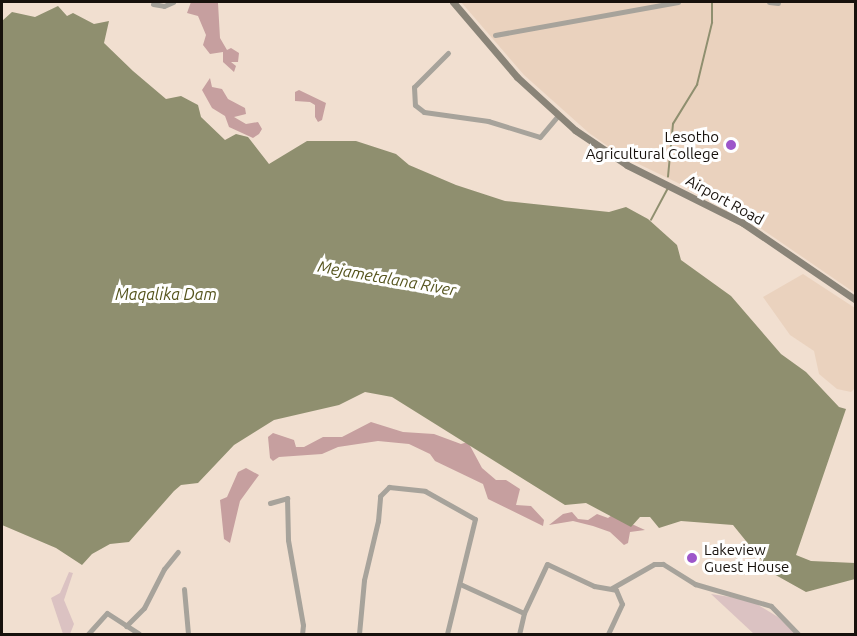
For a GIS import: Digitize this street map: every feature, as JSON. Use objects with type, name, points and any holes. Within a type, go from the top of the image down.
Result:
[{"type":"main road","name":"Airport Road","points":[[453,2],[499,58],[557,117],[627,165],[742,223],[855,300]]},
{"type":"street","points":[[153,4],[164,6],[173,2]]},
{"type":"street","points":[[495,35],[678,2]]},
{"type":"street","points":[[769,2],[777,3]]},
{"type":"street","points":[[448,53],[414,87],[415,105],[424,112],[488,121],[540,137],[557,117]]},
{"type":"street","points":[[359,634],[369,552],[378,521],[380,496],[385,489],[425,491],[476,519],[447,634]]},
{"type":"street","points":[[270,503],[287,498],[288,540],[302,634]]},
{"type":"street","points":[[126,626],[144,608],[158,578],[178,552]]},
{"type":"street","points":[[519,634],[524,613],[547,564],[594,586],[612,588],[650,566],[663,564],[695,584],[771,606],[798,634]]},
{"type":"street","points":[[460,584],[524,613]]},
{"type":"street","points":[[608,634],[622,604],[612,588]]},
{"type":"street","points":[[184,589],[188,634]]},
{"type":"street","points":[[88,634],[107,612],[139,634]]},
{"type":"shaded area","points":[[191,2],[218,3],[220,38],[227,50],[231,48],[239,53],[238,62],[231,62],[236,66],[234,72],[223,62],[223,52],[210,54],[203,45],[206,35],[198,16],[187,13]]},
{"type":"shaded area","name":"Lesotho Agricultural College","points":[[461,2],[855,2],[855,293],[734,210],[622,156],[589,133],[524,75]]},
{"type":"shaded area","points":[[210,78],[212,87],[222,89],[228,99],[245,108],[246,114],[234,117],[246,124],[258,122],[262,129],[259,134],[253,138],[229,127],[225,116],[212,108],[202,90]]},
{"type":"shaded area","points":[[299,90],[326,103],[322,120],[318,122],[315,117],[315,105],[310,102],[295,101],[295,92]]},
{"type":"shaded area","points":[[803,274],[855,308],[856,387],[851,392],[837,389],[819,374],[814,351],[790,335],[763,297]]},
{"type":"shaded area","points":[[371,422],[403,432],[434,434],[461,444],[468,442],[482,468],[496,480],[506,480],[520,489],[516,505],[531,506],[544,520],[543,526],[488,499],[483,484],[435,461],[430,454],[409,444],[378,441],[338,447],[322,454],[279,457],[273,461],[270,458],[268,437],[273,433],[294,440],[296,447],[304,447],[323,437],[342,437]]},
{"type":"shaded area","points":[[246,468],[259,475],[240,501],[230,543],[224,539],[220,500],[227,497],[238,472]]},
{"type":"shaded area","points":[[572,512],[578,519],[588,520],[597,514],[608,518],[612,515],[645,530],[630,532],[628,543],[624,545],[610,532],[593,526],[573,521],[549,525],[563,514]]},
{"type":"shaded area","points":[[69,572],[73,573],[64,600],[74,624],[70,634],[63,634],[51,598],[60,593]]},
{"type":"shaded area","points":[[711,594],[750,600],[778,617],[796,634],[754,634]]},
{"type":"water","name":"Maqalika Dam","points":[[58,6],[67,16],[73,13],[94,24],[109,21],[104,43],[133,71],[166,99],[181,96],[198,105],[201,117],[225,140],[236,134],[248,137],[269,164],[307,141],[356,141],[396,154],[409,165],[456,185],[505,201],[609,212],[626,207],[648,219],[677,245],[681,260],[731,296],[781,354],[806,372],[839,407],[846,409],[796,555],[811,561],[855,563],[855,579],[806,592],[772,573],[733,525],[681,521],[659,528],[650,517],[640,517],[631,527],[586,503],[565,505],[392,397],[365,392],[339,405],[274,420],[234,445],[198,483],[181,485],[129,542],[110,544],[92,554],[82,565],[56,548],[2,525],[2,21],[12,12],[35,17]]},
{"type":"waterway","points":[[668,177],[673,124],[697,85],[712,23],[712,2]]},
{"type":"waterway","points":[[651,220],[667,190]]},
{"type":"place","name":"Lesotho Agricultural College","points":[[731,145]]},
{"type":"place","name":"Lakeview Guest House","points":[[692,558]]},
{"type":"water label","name":"Mejametalana River","points":[[387,278]]}]
